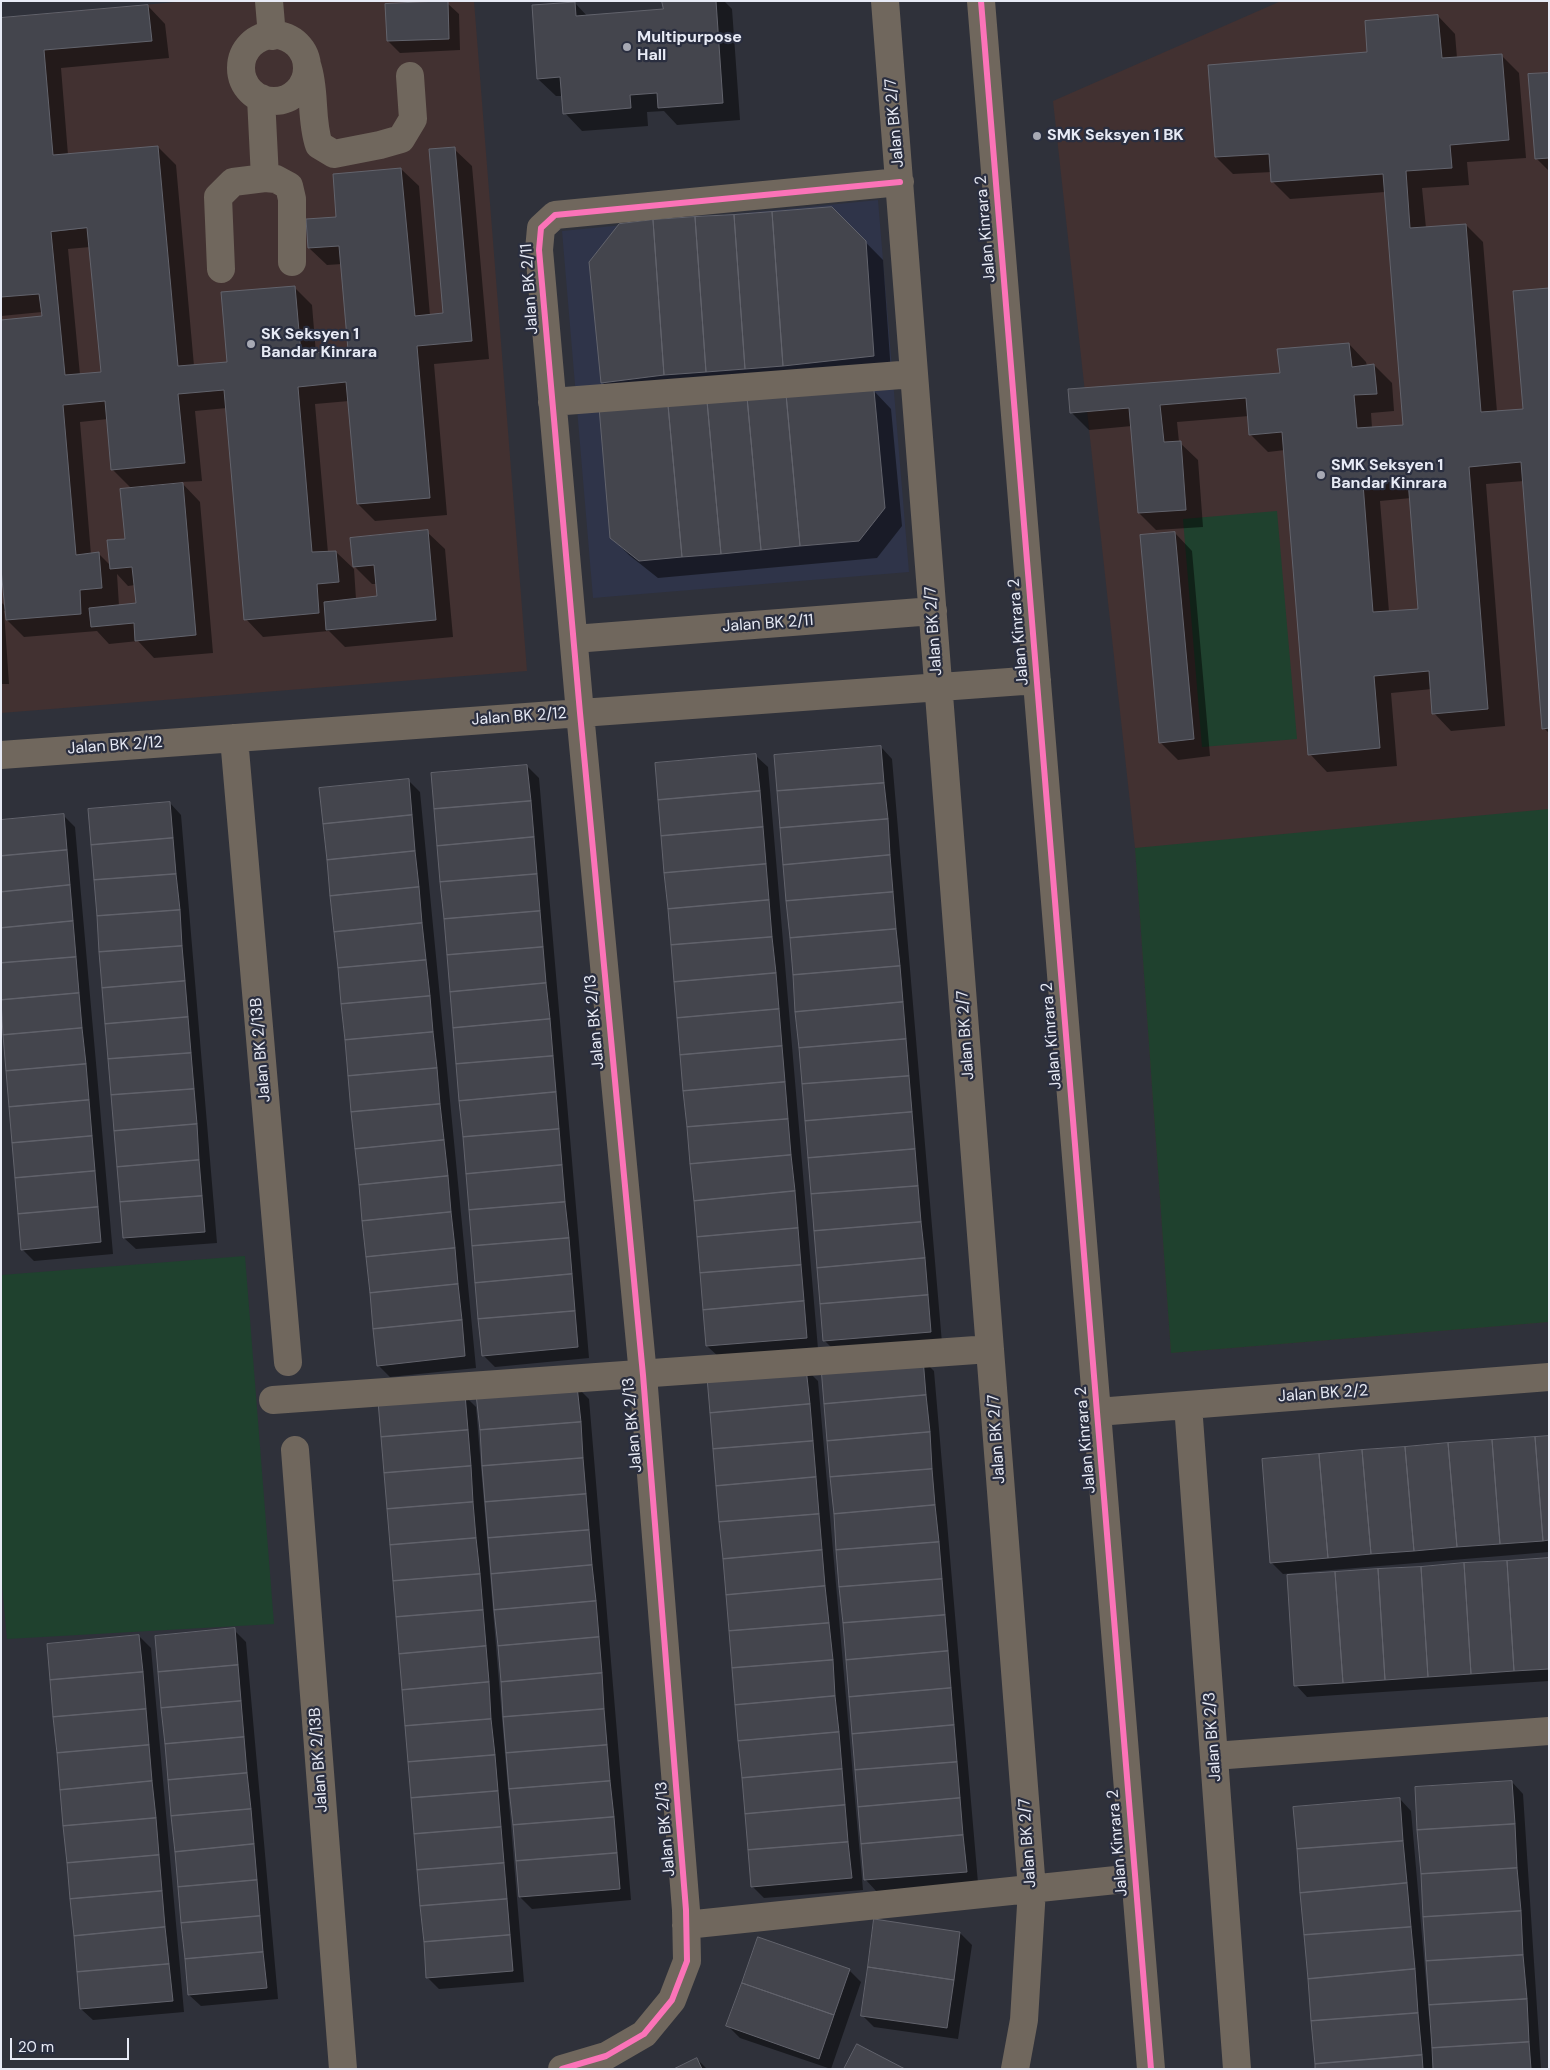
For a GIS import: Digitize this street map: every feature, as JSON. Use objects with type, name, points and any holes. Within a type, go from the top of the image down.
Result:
[{"type":"street","points":[[269,1],[272,36]]},
{"type":"street","name":"Jalan BK 2/7","points":[[885,1],[1032,1889],[1024,2020],[1016,2069]]},
{"type":"street","name":"Jalan Kinrara 2","points":[[980,1],[1151,2069]]},
{"type":"street","points":[[307,65],[304,82],[293,96],[277,101],[261,98],[248,89],[242,75],[242,59],[249,46],[262,37],[278,35],[292,40],[302,50],[307,65],[312,80],[314,130],[319,145],[334,154],[380,145],[401,138],[413,119],[410,76]]},
{"type":"street","points":[[261,98],[265,178]]},
{"type":"street","points":[[221,269],[218,197],[233,182],[265,178],[276,180],[289,186],[292,199],[292,262]]},
{"type":"street","name":"Jalan BK 2/11","points":[[580,713],[539,250],[541,228],[555,215],[900,182]]},
{"type":"street","points":[[552,402],[914,374]]},
{"type":"street","name":"Jalan BK 2/11","points":[[574,639],[933,611]]},
{"type":"street","name":"Jalan BK 2/12","points":[[1,754],[1037,680]]},
{"type":"street","name":"Jalan BK 2/13","points":[[575,2067],[606,2056],[644,2034],[672,2000],[687,1960],[686,1925],[643,1375],[580,713]]},
{"type":"street","name":"Jalan BK 2/13B","points":[[234,738],[288,1362]]},
{"type":"street","points":[[272,1400],[990,1349]]},
{"type":"street","name":"Jalan BK 2/2","points":[[1097,1412],[1549,1377]]},
{"type":"street","name":"Jalan BK 2/3","points":[[1188,1405],[1238,2069]]},
{"type":"street","name":"Jalan BK 2/13B","points":[[295,1450],[343,2069]]},
{"type":"street","points":[[1214,1756],[1549,1731]]},
{"type":"street","points":[[686,1925],[1135,1878]]},
{"type":"shaded area","name":"SK Seksyen 1 Bandar Kinrara","points":[[187,1],[474,1],[527,671],[1,713],[1,18]]},
{"type":"shaded area","name":"SMK Seksyen 1 Bandar Kinrara","points":[[1281,1],[1549,1],[1549,1322],[1171,1353],[1135,848],[1053,101]]},
{"type":"shaded area","points":[[878,200],[909,572],[593,598],[562,231]]},
{"type":"green space","points":[[1277,511],[1297,739],[1202,747],[1183,519]]},
{"type":"green space","points":[[1549,809],[1549,1322],[1171,1353],[1135,848]]},
{"type":"green space","points":[[245,1256],[274,1624],[7,1639],[1,1575],[1,1275]]},
{"type":"building","points":[[448,1],[449,39],[387,41],[385,4]]},
{"type":"building","name":"Multipurpose Hall","points":[[662,1],[716,1],[723,103],[658,108],[657,93],[630,95],[631,108],[563,114],[560,77],[537,79],[532,5],[575,2],[576,16],[663,9]]},
{"type":"building","points":[[148,5],[152,41],[44,50],[53,155],[158,146],[178,366],[227,362],[221,292],[295,286],[301,354],[348,350],[339,246],[308,248],[306,219],[336,217],[333,174],[401,168],[415,316],[443,313],[429,149],[455,147],[472,341],[417,346],[430,498],[357,504],[346,382],[298,387],[312,552],[336,551],[339,582],[317,584],[319,613],[244,620],[224,390],[178,394],[185,463],[111,470],[105,401],[63,405],[76,555],[99,552],[102,588],[80,590],[81,614],[6,620],[1,569],[1,320],[42,316],[39,294],[1,297],[1,18]],"holes":[[[87,228],[101,372],[65,375],[51,232]]]},
{"type":"building","points":[[1438,15],[1442,58],[1502,54],[1509,140],[1450,145],[1452,168],[1406,171],[1410,228],[1466,224],[1481,412],[1523,409],[1513,291],[1549,288],[1549,728],[1542,729],[1521,462],[1469,467],[1488,709],[1432,714],[1429,671],[1374,676],[1380,748],[1308,755],[1282,432],[1249,435],[1246,398],[1160,405],[1164,442],[1181,441],[1186,510],[1138,513],[1129,408],[1070,413],[1068,389],[1280,373],[1277,349],[1349,343],[1352,367],[1374,364],[1377,394],[1354,395],[1357,428],[1403,425],[1383,174],[1271,182],[1269,154],[1215,157],[1208,65],[1367,52],[1365,21]],"holes":[[[1408,480],[1418,609],[1373,612],[1363,484]]]},
{"type":"building","points":[[1549,73],[1549,158],[1535,159],[1528,74]]},
{"type":"building","points":[[832,207],[866,241],[874,356],[783,366],[772,212]]},
{"type":"building","points":[[772,212],[783,366],[745,369],[734,215]]},
{"type":"building","points":[[734,215],[745,369],[706,372],[695,217]]},
{"type":"building","points":[[695,217],[706,372],[664,375],[653,220]]},
{"type":"building","points":[[653,220],[664,375],[601,383],[589,262],[619,224]]},
{"type":"building","points":[[874,390],[885,508],[859,541],[800,546],[786,394]]},
{"type":"building","points":[[786,394],[800,546],[761,550],[747,397]]},
{"type":"building","points":[[747,397],[761,550],[721,554],[707,401]]},
{"type":"building","points":[[707,401],[721,554],[682,557],[668,405]]},
{"type":"building","points":[[668,405],[682,557],[639,561],[610,538],[599,407]]},
{"type":"building","points":[[183,483],[196,635],[135,641],[134,623],[91,627],[89,608],[136,603],[132,567],[110,569],[107,540],[125,539],[120,489]]},
{"type":"building","points":[[428,530],[436,620],[326,630],[324,602],[377,596],[374,565],[353,567],[350,538]]},
{"type":"building","points":[[1175,532],[1194,739],[1159,743],[1140,535]]},
{"type":"building","points":[[881,746],[884,783],[777,791],[774,755]]},
{"type":"building","points":[[756,754],[760,791],[658,800],[655,763]]},
{"type":"building","points":[[527,765],[531,801],[434,809],[431,773]]},
{"type":"building","points":[[409,779],[412,815],[323,824],[319,788]]},
{"type":"building","points":[[884,783],[888,819],[780,828],[777,791]]},
{"type":"building","points":[[760,791],[763,827],[661,836],[658,800]]},
{"type":"building","points":[[531,801],[534,837],[437,846],[434,809]]},
{"type":"building","points":[[170,802],[173,838],[91,845],[88,809]]},
{"type":"building","points":[[64,814],[67,850],[1,856],[1,820]]},
{"type":"building","points":[[412,815],[415,851],[327,860],[323,824]]},
{"type":"building","points":[[888,819],[890,855],[783,865],[780,828]]},
{"type":"building","points":[[763,827],[766,864],[664,873],[661,836]]},
{"type":"building","points":[[534,837],[537,874],[440,882],[437,846]]},
{"type":"building","points":[[173,838],[176,874],[94,880],[91,845]]},
{"type":"building","points":[[67,850],[70,885],[1,892],[1,856]]},
{"type":"building","points":[[415,851],[419,887],[330,896],[327,860]]},
{"type":"building","points":[[890,855],[893,892],[786,901],[783,865]]},
{"type":"building","points":[[766,864],[769,900],[668,909],[664,873]]},
{"type":"building","points":[[176,874],[180,910],[97,916],[94,880]]},
{"type":"building","points":[[537,874],[540,911],[444,919],[440,882]]},
{"type":"building","points":[[70,885],[73,921],[1,928],[1,892]]},
{"type":"building","points":[[419,887],[422,923],[334,932],[330,896]]},
{"type":"building","points":[[893,892],[896,929],[790,938],[786,901]]},
{"type":"building","points":[[769,900],[772,937],[671,945],[668,909]]},
{"type":"building","points":[[180,910],[182,946],[99,952],[97,916]]},
{"type":"building","points":[[540,911],[543,947],[447,955],[444,919]]},
{"type":"building","points":[[73,921],[76,957],[1,963],[1,928]]},
{"type":"building","points":[[422,923],[426,960],[338,968],[334,932]]},
{"type":"building","points":[[896,929],[900,966],[793,975],[790,938]]},
{"type":"building","points":[[772,937],[776,973],[674,982],[671,945]]},
{"type":"building","points":[[182,946],[185,981],[102,988],[99,952]]},
{"type":"building","points":[[543,947],[546,983],[450,992],[447,955]]},
{"type":"building","points":[[76,957],[79,993],[1,1000],[1,963]]},
{"type":"building","points":[[426,960],[430,996],[341,1004],[338,968]]},
{"type":"building","points":[[900,966],[903,1002],[795,1012],[793,975]]},
{"type":"building","points":[[776,973],[779,1009],[677,1018],[674,982]]},
{"type":"building","points":[[185,981],[188,1017],[105,1024],[102,988]]},
{"type":"building","points":[[546,983],[550,1019],[453,1028],[450,992]]},
{"type":"building","points":[[79,993],[82,1028],[3,1035],[1,1000]]},
{"type":"building","points":[[430,996],[433,1032],[345,1040],[341,1004]]},
{"type":"building","points":[[903,1002],[906,1039],[799,1048],[795,1012]]},
{"type":"building","points":[[779,1009],[782,1046],[680,1055],[677,1018]]},
{"type":"building","points":[[188,1017],[191,1053],[108,1059],[105,1024]]},
{"type":"building","points":[[550,1019],[553,1056],[456,1064],[453,1028]]},
{"type":"building","points":[[82,1028],[86,1064],[6,1071],[3,1035]]},
{"type":"building","points":[[433,1032],[437,1068],[348,1076],[345,1040]]},
{"type":"building","points":[[906,1039],[909,1076],[802,1084],[799,1048]]},
{"type":"building","points":[[782,1046],[785,1082],[683,1091],[680,1055]]},
{"type":"building","points":[[191,1053],[194,1089],[111,1095],[108,1059]]},
{"type":"building","points":[[553,1056],[556,1092],[459,1101],[456,1064]]},
{"type":"building","points":[[86,1064],[89,1100],[9,1107],[6,1071]]},
{"type":"building","points":[[437,1068],[440,1104],[351,1112],[348,1076]]},
{"type":"building","points":[[909,1076],[912,1112],[805,1121],[802,1084]]},
{"type":"building","points":[[785,1082],[788,1119],[687,1127],[683,1091]]},
{"type":"building","points":[[194,1089],[197,1124],[114,1131],[111,1095]]},
{"type":"building","points":[[556,1092],[559,1129],[463,1137],[459,1101]]},
{"type":"building","points":[[89,1100],[92,1136],[12,1143],[9,1107]]},
{"type":"building","points":[[440,1104],[444,1140],[355,1149],[351,1112]]},
{"type":"building","points":[[912,1112],[915,1149],[808,1158],[805,1121]]},
{"type":"building","points":[[788,1119],[791,1155],[690,1164],[687,1127]]},
{"type":"building","points":[[197,1124],[199,1160],[117,1167],[114,1131]]},
{"type":"building","points":[[559,1129],[562,1165],[466,1174],[463,1137]]},
{"type":"building","points":[[92,1136],[95,1171],[15,1178],[12,1143]]},
{"type":"building","points":[[444,1140],[448,1176],[359,1185],[355,1149]]},
{"type":"building","points":[[915,1149],[918,1186],[811,1194],[808,1158]]},
{"type":"building","points":[[791,1155],[795,1191],[694,1201],[690,1164]]},
{"type":"building","points":[[199,1160],[202,1196],[120,1202],[117,1167]]},
{"type":"building","points":[[562,1165],[565,1202],[469,1210],[466,1174]]},
{"type":"building","points":[[95,1171],[98,1207],[18,1214],[15,1178]]},
{"type":"building","points":[[448,1176],[451,1212],[362,1221],[359,1185]]},
{"type":"building","points":[[918,1186],[921,1222],[814,1231],[811,1194]]},
{"type":"building","points":[[795,1191],[798,1228],[697,1237],[694,1201]]},
{"type":"building","points":[[202,1196],[205,1232],[123,1238],[120,1202]]},
{"type":"building","points":[[565,1202],[569,1238],[472,1246],[469,1210]]},
{"type":"building","points":[[98,1207],[101,1242],[21,1250],[18,1214]]},
{"type":"building","points":[[451,1212],[455,1248],[366,1257],[362,1221]]},
{"type":"building","points":[[921,1222],[925,1258],[817,1268],[814,1231]]},
{"type":"building","points":[[798,1228],[801,1265],[700,1273],[697,1237]]},
{"type":"building","points":[[569,1238],[572,1274],[475,1283],[472,1246]]},
{"type":"building","points":[[455,1248],[458,1284],[370,1293],[366,1257]]},
{"type":"building","points":[[925,1258],[928,1295],[820,1304],[817,1268]]},
{"type":"building","points":[[801,1265],[804,1301],[703,1310],[700,1273]]},
{"type":"building","points":[[572,1274],[575,1311],[478,1319],[475,1283]]},
{"type":"building","points":[[458,1284],[462,1320],[373,1329],[370,1293]]},
{"type":"building","points":[[928,1295],[931,1332],[823,1341],[820,1304]]},
{"type":"building","points":[[804,1301],[807,1338],[706,1346],[703,1310]]},
{"type":"building","points":[[575,1311],[578,1347],[482,1356],[478,1319]]},
{"type":"building","points":[[462,1320],[465,1356],[377,1366],[373,1329]]},
{"type":"building","points":[[923,1358],[926,1395],[824,1404],[821,1367]]},
{"type":"building","points":[[806,1368],[810,1404],[710,1413],[707,1377]]},
{"type":"building","points":[[577,1386],[581,1422],[480,1430],[476,1394]]},
{"type":"building","points":[[465,1394],[468,1430],[381,1437],[378,1401]]},
{"type":"building","points":[[926,1395],[930,1432],[827,1441],[824,1404]]},
{"type":"building","points":[[810,1404],[813,1441],[713,1449],[710,1413]]},
{"type":"building","points":[[581,1422],[583,1458],[482,1466],[480,1430]]},
{"type":"building","points":[[468,1430],[471,1466],[384,1473],[381,1437]]},
{"type":"building","points":[[930,1432],[932,1469],[830,1477],[827,1441]]},
{"type":"building","points":[[1549,1436],[1549,1540],[1543,1541],[1535,1437]]},
{"type":"building","points":[[1535,1437],[1543,1541],[1500,1544],[1492,1440]]},
{"type":"building","points":[[1492,1440],[1500,1544],[1457,1547],[1448,1443]]},
{"type":"building","points":[[813,1441],[816,1477],[716,1486],[713,1449]]},
{"type":"building","points":[[1448,1443],[1457,1547],[1414,1551],[1405,1447]]},
{"type":"building","points":[[1405,1447],[1414,1551],[1371,1554],[1362,1450]]},
{"type":"building","points":[[1362,1450],[1371,1554],[1328,1558],[1319,1454]]},
{"type":"building","points":[[1319,1454],[1328,1558],[1270,1563],[1262,1459]]},
{"type":"building","points":[[583,1458],[586,1494],[485,1502],[482,1466]]},
{"type":"building","points":[[471,1466],[473,1502],[387,1509],[384,1473]]},
{"type":"building","points":[[932,1469],[935,1505],[834,1514],[830,1477]]},
{"type":"building","points":[[816,1477],[819,1514],[719,1522],[716,1486]]},
{"type":"building","points":[[586,1494],[589,1530],[488,1538],[485,1502]]},
{"type":"building","points":[[473,1502],[476,1538],[390,1545],[387,1509]]},
{"type":"building","points":[[935,1505],[939,1542],[836,1550],[834,1514]]},
{"type":"building","points":[[819,1514],[822,1550],[723,1559],[719,1522]]},
{"type":"building","points":[[589,1530],[592,1565],[491,1574],[488,1538]]},
{"type":"building","points":[[476,1538],[480,1574],[393,1581],[390,1545]]},
{"type":"building","points":[[939,1542],[942,1579],[839,1587],[836,1550]]},
{"type":"building","points":[[822,1550],[825,1586],[726,1595],[723,1559]]},
{"type":"building","points":[[1549,1558],[1549,1669],[1514,1671],[1507,1561]]},
{"type":"building","points":[[1507,1561],[1514,1671],[1471,1674],[1464,1563]]},
{"type":"building","points":[[1464,1563],[1471,1674],[1428,1677],[1421,1567]]},
{"type":"building","points":[[592,1565],[596,1601],[494,1610],[491,1574]]},
{"type":"building","points":[[1421,1567],[1428,1677],[1385,1680],[1378,1569]]},
{"type":"building","points":[[1378,1569],[1385,1680],[1343,1683],[1335,1572]]},
{"type":"building","points":[[1335,1572],[1343,1683],[1294,1686],[1287,1575]]},
{"type":"building","points":[[480,1574],[483,1610],[396,1617],[393,1581]]},
{"type":"building","points":[[942,1579],[945,1615],[843,1623],[839,1587]]},
{"type":"building","points":[[825,1586],[829,1623],[729,1631],[726,1595]]},
{"type":"building","points":[[596,1601],[599,1637],[498,1646],[494,1610]]},
{"type":"building","points":[[483,1610],[486,1646],[399,1654],[396,1617]]},
{"type":"building","points":[[945,1615],[948,1651],[846,1660],[843,1623]]},
{"type":"building","points":[[829,1623],[833,1660],[732,1668],[729,1631]]},
{"type":"building","points":[[235,1628],[238,1665],[158,1672],[155,1636]]},
{"type":"building","points":[[139,1635],[143,1672],[50,1680],[47,1644]]},
{"type":"building","points":[[599,1637],[602,1673],[501,1682],[498,1646]]},
{"type":"building","points":[[486,1646],[489,1682],[402,1690],[399,1654]]},
{"type":"building","points":[[948,1651],[951,1688],[849,1697],[846,1660]]},
{"type":"building","points":[[833,1660],[835,1696],[735,1705],[732,1668]]},
{"type":"building","points":[[238,1665],[241,1701],[161,1708],[158,1672]]},
{"type":"building","points":[[143,1672],[146,1709],[53,1717],[50,1680]]},
{"type":"building","points":[[602,1673],[604,1709],[503,1717],[501,1682]]},
{"type":"building","points":[[489,1682],[491,1719],[405,1726],[402,1690]]},
{"type":"building","points":[[951,1688],[954,1725],[852,1734],[849,1697]]},
{"type":"building","points":[[835,1696],[839,1732],[738,1741],[735,1705]]},
{"type":"building","points":[[241,1701],[244,1737],[165,1744],[161,1708]]},
{"type":"building","points":[[146,1709],[149,1745],[57,1753],[53,1717]]},
{"type":"building","points":[[604,1709],[607,1745],[506,1753],[503,1717]]},
{"type":"building","points":[[491,1719],[495,1755],[408,1762],[405,1726]]},
{"type":"building","points":[[954,1725],[957,1762],[855,1770],[852,1734]]},
{"type":"building","points":[[839,1732],[842,1769],[742,1778],[738,1741]]},
{"type":"building","points":[[244,1737],[247,1773],[168,1780],[165,1744]]},
{"type":"building","points":[[149,1745],[152,1781],[60,1790],[57,1753]]},
{"type":"building","points":[[607,1745],[610,1781],[509,1789],[506,1753]]},
{"type":"building","points":[[495,1755],[498,1791],[411,1798],[408,1762]]},
{"type":"building","points":[[957,1762],[960,1798],[858,1807],[855,1770]]},
{"type":"building","points":[[842,1769],[845,1805],[745,1814],[742,1778]]},
{"type":"building","points":[[247,1773],[251,1809],[171,1816],[168,1780]]},
{"type":"building","points":[[152,1781],[156,1818],[63,1826],[60,1790]]},
{"type":"building","points":[[610,1781],[614,1817],[513,1825],[509,1789]]},
{"type":"building","points":[[1512,1781],[1515,1824],[1417,1830],[1415,1787]]},
{"type":"building","points":[[498,1791],[501,1827],[414,1834],[411,1798]]},
{"type":"building","points":[[960,1798],[963,1835],[861,1844],[858,1807]]},
{"type":"building","points":[[1400,1798],[1403,1841],[1297,1849],[1293,1807]]},
{"type":"building","points":[[845,1805],[848,1842],[748,1850],[745,1814]]},
{"type":"building","points":[[251,1809],[254,1844],[175,1852],[171,1816]]},
{"type":"building","points":[[614,1817],[617,1853],[516,1861],[513,1825]]},
{"type":"building","points":[[156,1818],[159,1855],[67,1863],[63,1826]]},
{"type":"building","points":[[1515,1824],[1517,1868],[1421,1874],[1417,1830]]},
{"type":"building","points":[[501,1827],[504,1863],[417,1870],[414,1834]]},
{"type":"building","points":[[963,1835],[967,1872],[864,1880],[861,1844]]},
{"type":"building","points":[[1403,1841],[1407,1883],[1300,1893],[1297,1849]]},
{"type":"building","points":[[848,1842],[852,1878],[751,1887],[748,1850]]},
{"type":"building","points":[[254,1844],[257,1880],[178,1887],[175,1852]]},
{"type":"building","points":[[617,1853],[620,1889],[519,1897],[516,1861]]},
{"type":"building","points":[[159,1855],[162,1891],[70,1899],[67,1863]]},
{"type":"building","points":[[504,1863],[507,1899],[420,1906],[417,1870]]},
{"type":"building","points":[[1517,1868],[1521,1911],[1423,1917],[1421,1874]]},
{"type":"building","points":[[257,1880],[260,1916],[181,1923],[178,1887]]},
{"type":"building","points":[[1407,1883],[1411,1927],[1304,1935],[1300,1893]]},
{"type":"building","points":[[162,1891],[165,1927],[74,1936],[70,1899]]},
{"type":"building","points":[[507,1899],[510,1935],[424,1942],[420,1906]]},
{"type":"building","points":[[1521,1911],[1523,1955],[1426,1961],[1423,1917]]},
{"type":"building","points":[[260,1916],[263,1952],[185,1959],[181,1923]]},
{"type":"building","points":[[874,1919],[960,1932],[954,1980],[868,1967]]},
{"type":"building","points":[[165,1927],[169,1964],[77,1972],[74,1936]]},
{"type":"building","points":[[1411,1927],[1415,1969],[1308,1979],[1304,1935]]},
{"type":"building","points":[[510,1935],[513,1971],[426,1978],[424,1942]]},
{"type":"building","points":[[758,1937],[850,1969],[834,2015],[742,1983]]},
{"type":"building","points":[[263,1952],[267,1988],[188,1995],[185,1959]]},
{"type":"building","points":[[1523,1955],[1527,1999],[1429,2005],[1426,1961]]},
{"type":"building","points":[[169,1964],[173,2001],[80,2009],[77,1972]]},
{"type":"building","points":[[868,1967],[954,1980],[947,2028],[861,2016]]},
{"type":"building","points":[[1415,1969],[1418,2013],[1311,2021],[1308,1979]]},
{"type":"building","points":[[742,1983],[834,2015],[819,2059],[726,2026]]},
{"type":"building","points":[[1527,1999],[1529,2042],[1432,2048],[1429,2005]]},
{"type":"building","points":[[1418,2013],[1422,2055],[1315,2064],[1311,2021]]},
{"type":"building","points":[[1529,2042],[1531,2069],[1433,2069],[1432,2048]]},
{"type":"building","points":[[857,2044],[905,2069],[844,2069]]},
{"type":"building","points":[[1422,2055],[1423,2069],[1315,2069],[1315,2064]]},
{"type":"building","points":[[697,2058],[702,2069],[674,2069]]},
{"type":"cycle path","points":[[981,1],[1151,2069]]},
{"type":"cycle path","points":[[562,2069],[606,2056],[644,2034],[672,2000],[687,1961],[686,1910],[643,1375],[580,713],[539,250],[541,228],[555,215],[900,182]]},
{"type":"place","name":"Multipurpose Hall","points":[[627,47]]},
{"type":"place","name":"SMK Seksyen 1 BK","points":[[1037,136]]},
{"type":"place","name":"SK Seksyen 1 Bandar Kinrara","points":[[251,344]]},
{"type":"place","name":"SMK Seksyen 1 Bandar Kinrara","points":[[1321,475]]}]
